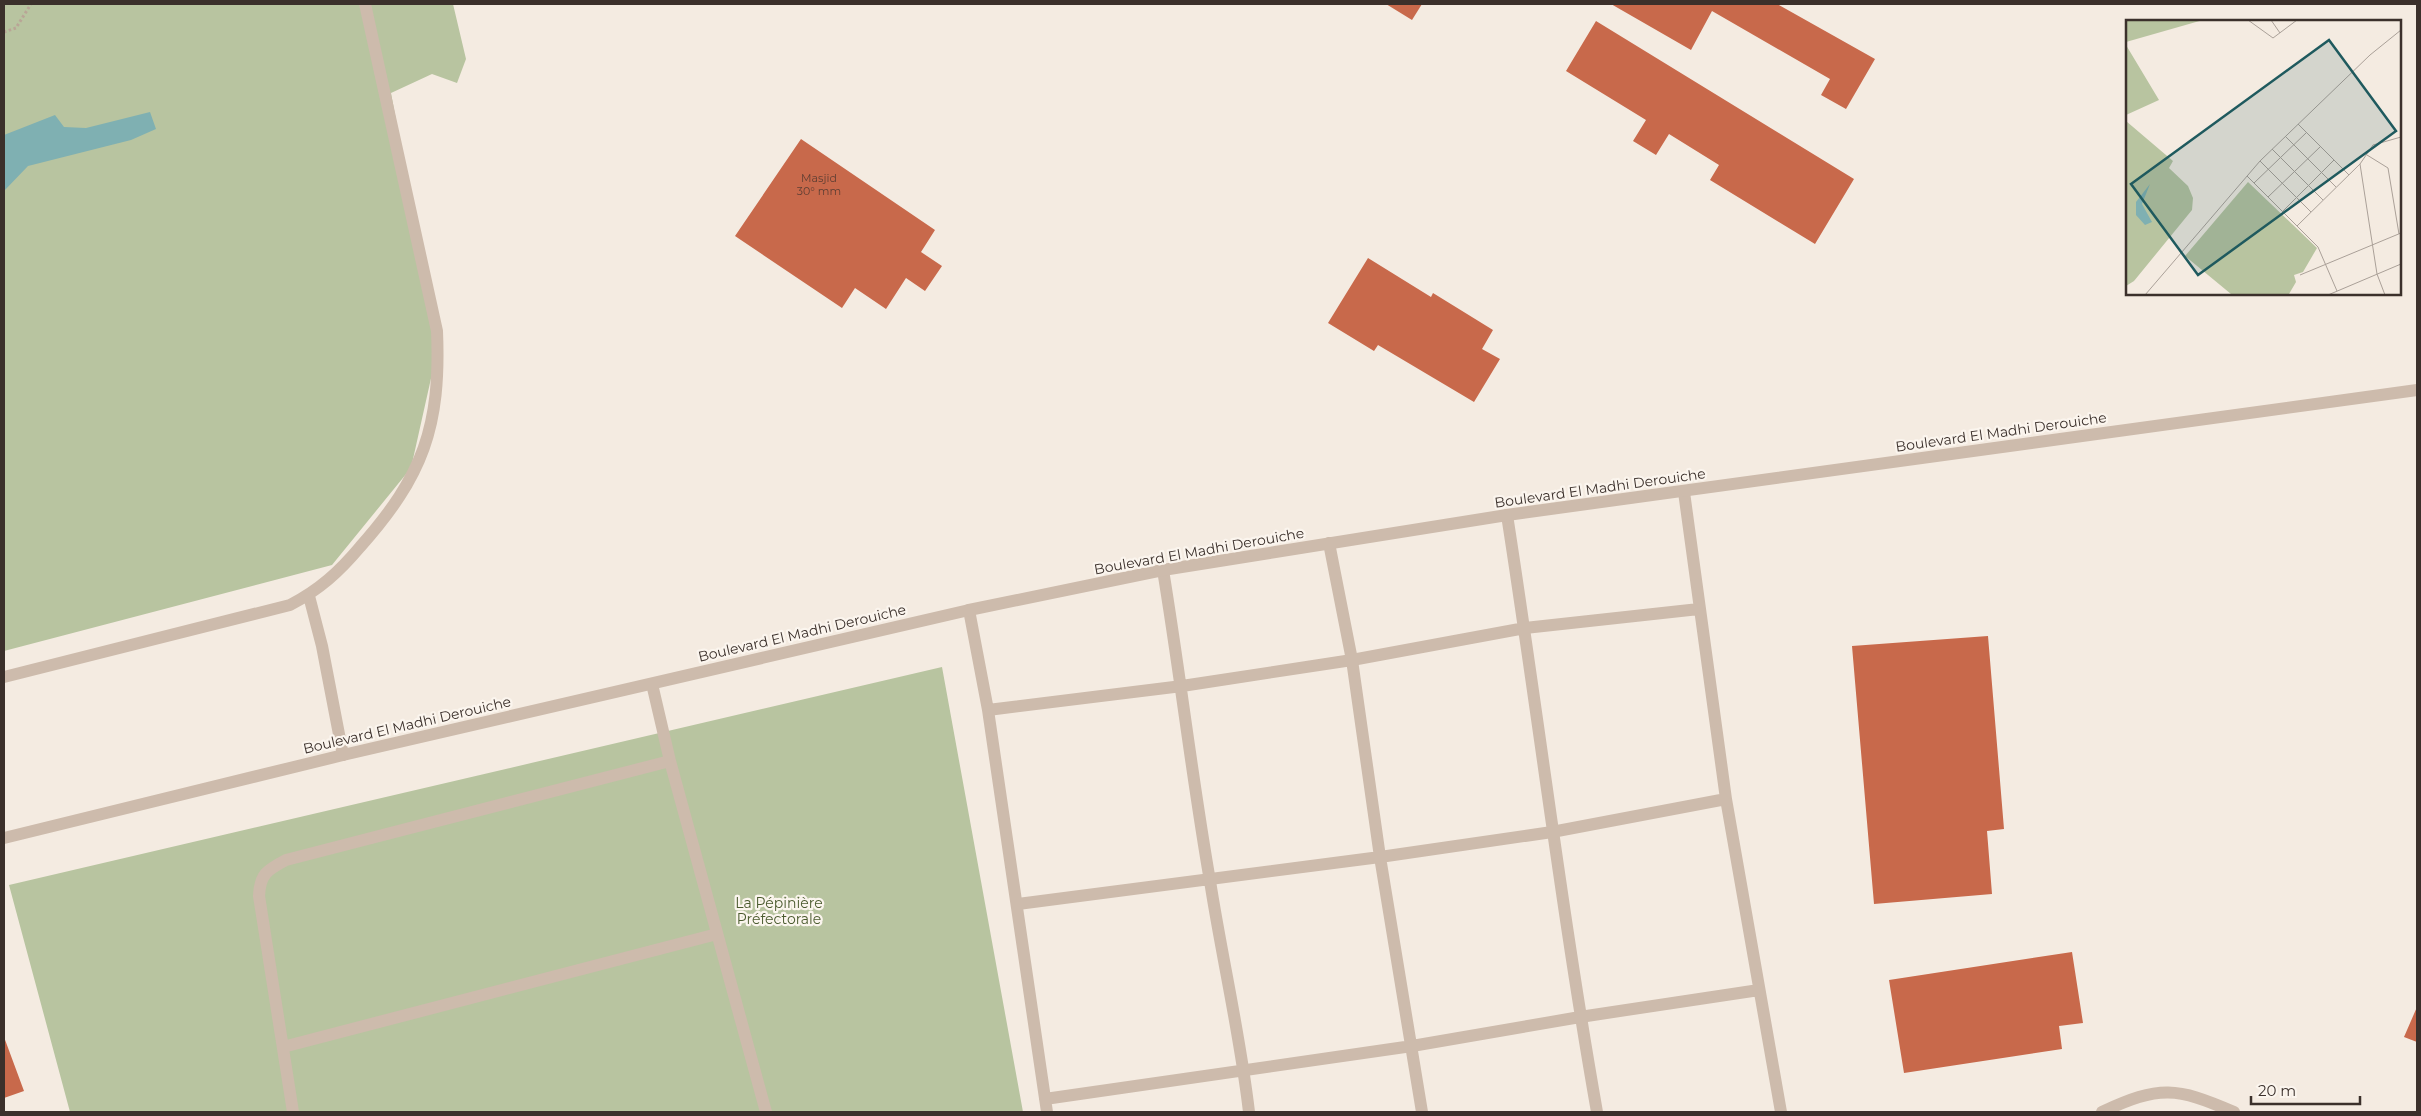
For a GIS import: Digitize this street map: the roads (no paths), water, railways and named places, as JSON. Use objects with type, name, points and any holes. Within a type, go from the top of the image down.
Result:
[{"type":"street","points":[[4,677],[290,605],[308,596],[345,566],[397,503],[412,478],[423,451],[436,402],[438,376],[437,332],[365,4]]},
{"type":"street","name":"Boulevard El Madhi Derouiche","points":[[4,838],[343,755],[969,610],[1163,570],[1507,515],[2417,390]]},
{"type":"street","points":[[1684,492],[1726,799],[1781,1112]]},
{"type":"street","points":[[1507,515],[1525,628],[1552,832],[1580,1016],[1597,1112]]},
{"type":"street","points":[[1329,543],[1352,660],[1380,858],[1422,1112]]},
{"type":"street","points":[[1163,570],[1182,686],[1209,880],[1244,1069],[1249,1112]]},
{"type":"street","points":[[308,596],[322,646],[343,755]]},
{"type":"street","points":[[988,710],[1182,686],[1352,660],[1525,628],[1699,609]]},
{"type":"street","points":[[969,610],[988,710],[1018,904],[1047,1112]]},
{"type":"street","points":[[652,684],[670,761],[766,1112]]},
{"type":"street","points":[[293,1112],[259,896],[260,882],[268,870],[286,860],[670,761]]},
{"type":"street","points":[[1018,904],[1380,858],[1552,832],[1726,799]]},
{"type":"street","points":[[283,1047],[717,934]]},
{"type":"street","points":[[1045,1099],[1412,1046],[1580,1016],[1759,990]]},
{"type":"street","points":[[2102,1112],[2136,1098],[2158,1092],[2181,1092],[2234,1112]]},
{"type":"water","points":[[150,112],[156,129],[131,140],[28,166],[4,191],[4,135],[55,115],[64,127],[86,128]]},
{"type":"park label","name":"La Pépinière Préfectorale","points":[[779,912]]}]
